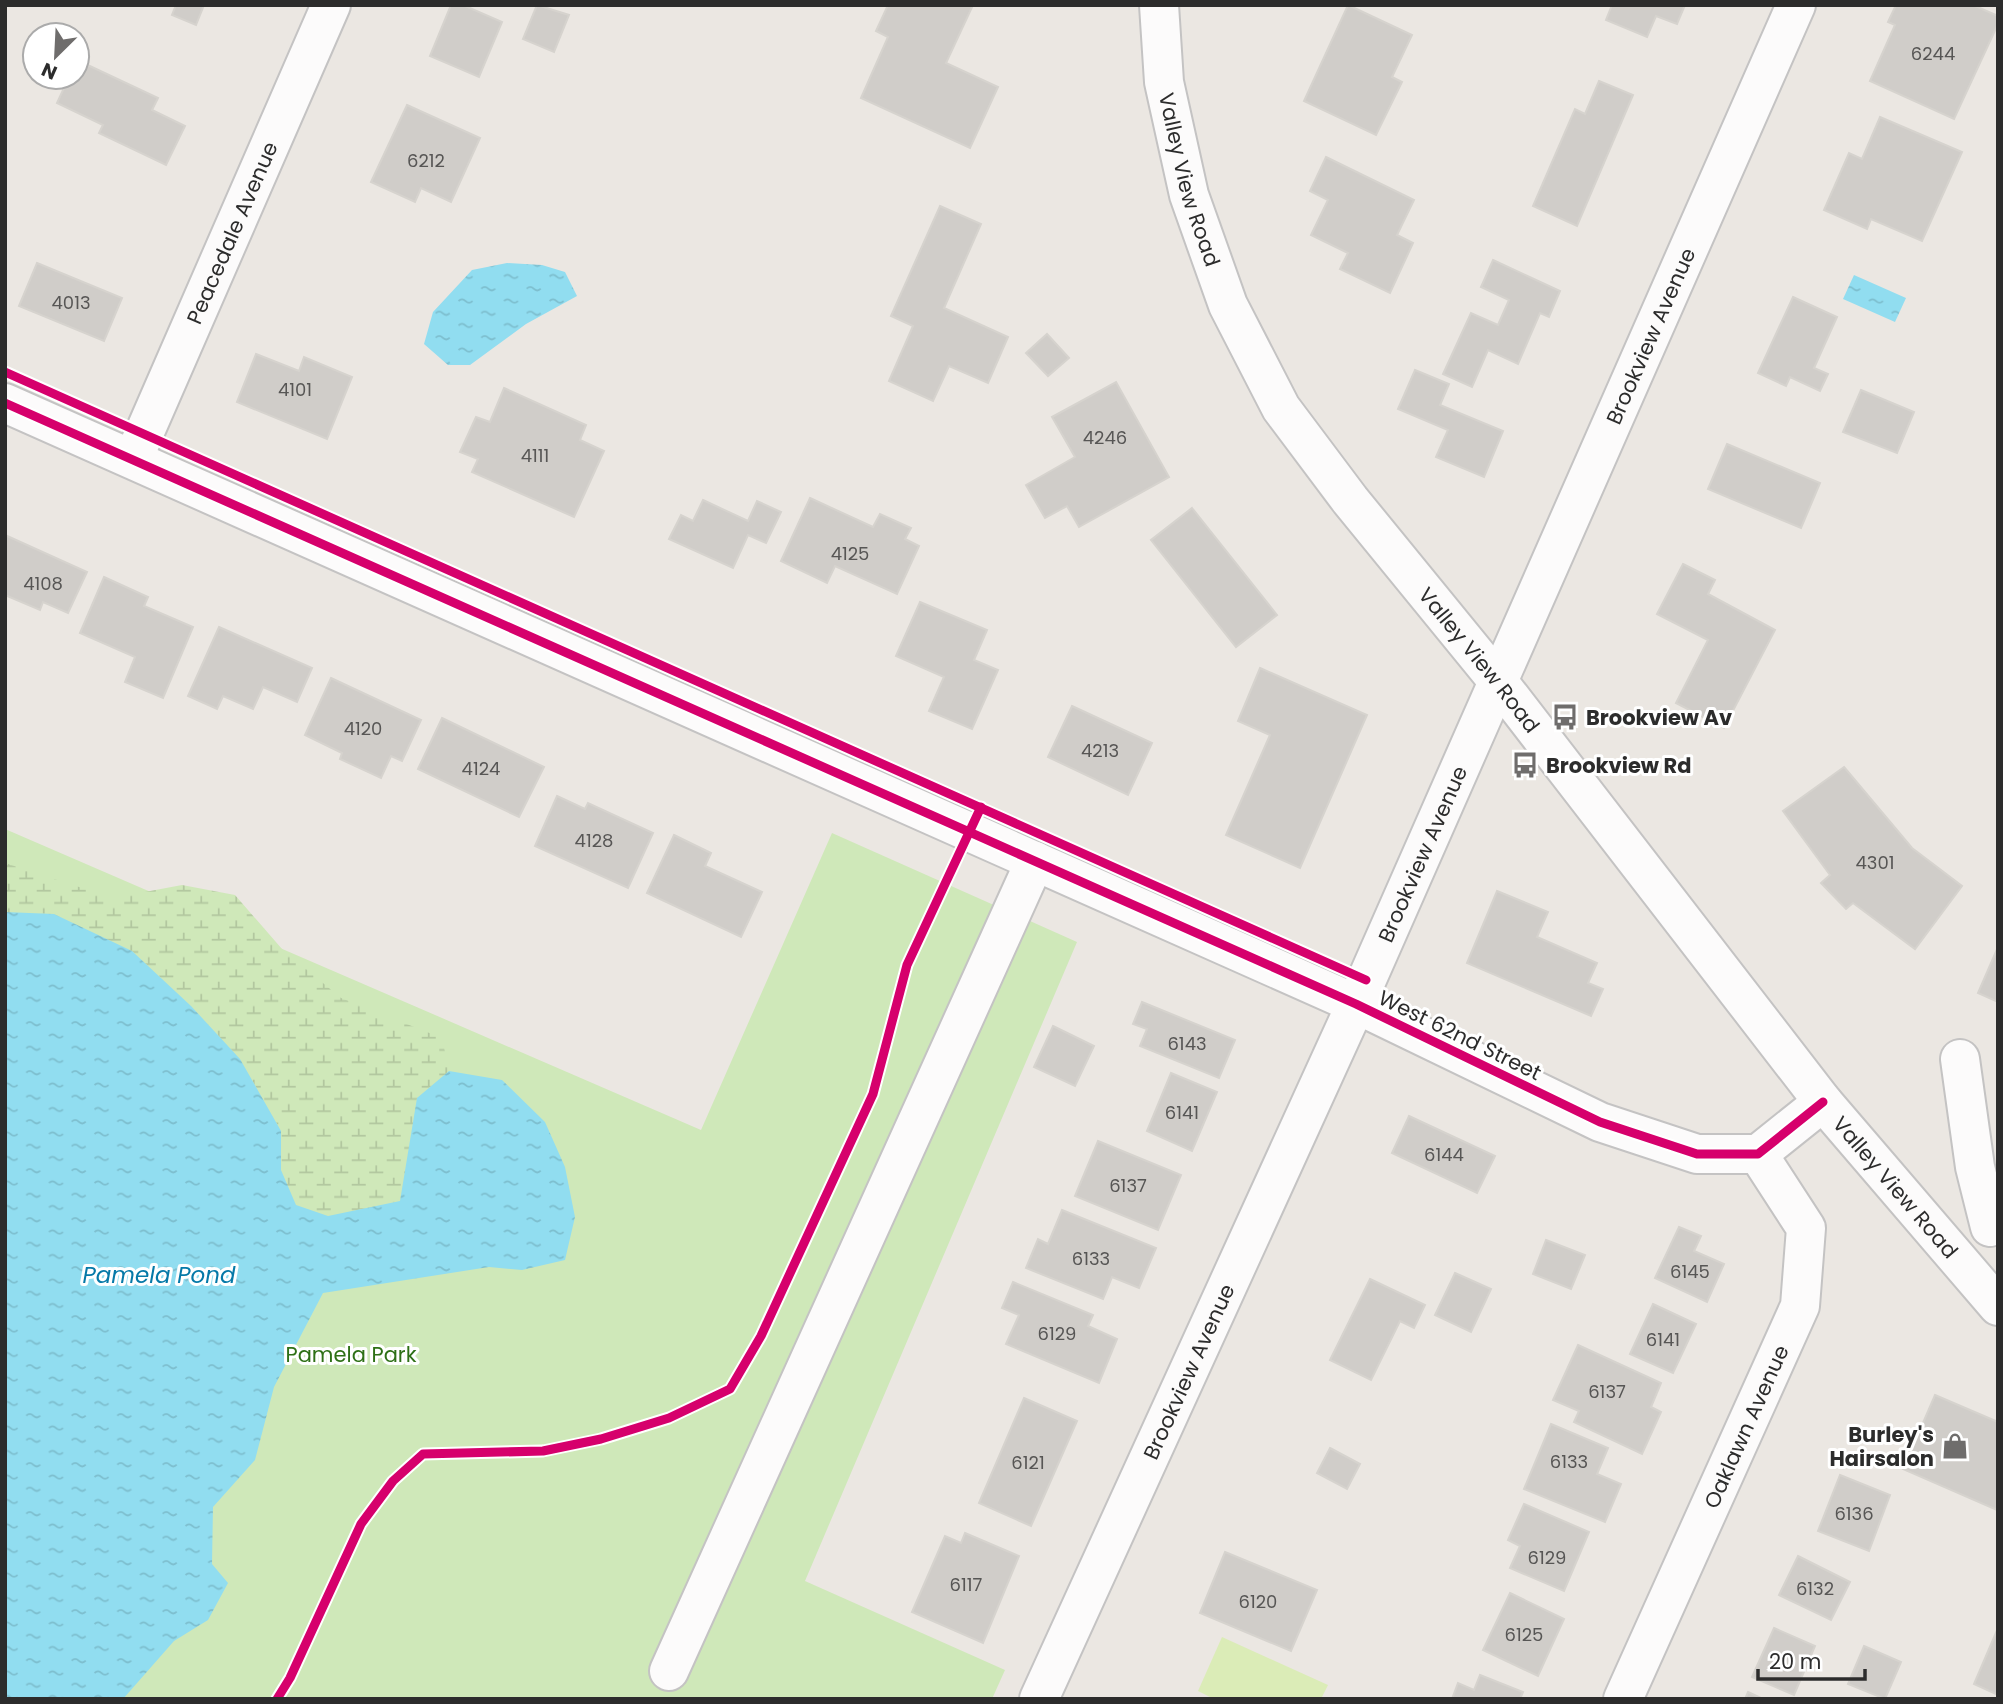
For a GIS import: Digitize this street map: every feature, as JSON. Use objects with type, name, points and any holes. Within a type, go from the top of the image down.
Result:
[{"type":"street","name":"Peacedale Avenue","points":[[132,459],[331,5]]},
{"type":"street","name":"Valley View Road","points":[[1159,5],[1164,82],[1189,195],[1228,304],[1281,408],[1350,500],[1497,680],[1823,1102],[1998,1307]]},
{"type":"street","name":"Brookview Avenue","points":[[1039,1699],[1356,1004],[1796,5]]},
{"type":"street","name":"West 62nd Street","points":[[5,403],[1356,1004],[1601,1122],[1697,1154],[1759,1154]]},
{"type":"street","points":[[669,1671],[1035,861]]},
{"type":"street","points":[[1956,1257],[1994,1223],[1975,1167],[1960,1059]]},
{"type":"street","points":[[1759,1154],[1823,1102]]},
{"type":"street","name":"Oaklawn Avenue","points":[[1623,1699],[1800,1306],[1806,1228],[1759,1154]]},
{"type":"green space","name":"Pamela Park","points":[[5,829],[701,1130],[832,833],[1077,942],[805,1581],[1005,1670],[992,1699],[5,1699]]},
{"type":"green space","points":[[5,863],[113,898],[182,885],[235,895],[282,949],[341,998],[442,1038],[449,1071],[417,1098],[401,1201],[328,1216],[295,1205],[281,1170],[281,1131],[240,1059],[191,1006],[132,951],[54,914],[5,912]]},
{"type":"green space","points":[[1222,1637],[1328,1685],[1321,1699],[1214,1699],[1198,1691]]},
{"type":"water","points":[[507,263],[542,265],[565,272],[577,296],[526,324],[470,365],[448,365],[424,344],[433,312],[472,270]]},
{"type":"water","points":[[1854,275],[1906,298],[1895,322],[1843,299]]},
{"type":"water","name":"Pamela Pond","points":[[5,912],[54,914],[132,951],[191,1006],[240,1059],[281,1131],[281,1170],[296,1205],[328,1216],[400,1201],[417,1098],[449,1071],[502,1080],[545,1122],[565,1167],[575,1217],[565,1260],[522,1270],[489,1267],[323,1293],[274,1387],[255,1460],[213,1507],[212,1564],[228,1583],[208,1620],[174,1641],[123,1699],[5,1699]]},
{"type":"building","points":[[176,5],[204,5],[196,25],[172,15]]},
{"type":"building","points":[[451,5],[463,5],[502,22],[479,77],[430,56]]},
{"type":"building","points":[[537,5],[569,15],[554,52],[523,39]]},
{"type":"building","points":[[888,5],[973,5],[946,63],[998,87],[970,148],[861,98],[888,37],[876,31]]},
{"type":"building","points":[[1348,5],[1412,35],[1392,77],[1402,82],[1376,135],[1304,101]]},
{"type":"building","points":[[1612,5],[1685,5],[1677,24],[1656,16],[1647,37],[1606,20]]},
{"type":"building","points":[[1896,5],[1973,5],[1998,16],[1998,24],[1954,119],[1870,81],[1895,25],[1888,22]]},
{"type":"building","points":[[91,67],[158,98],[152,110],[185,126],[166,165],[99,133],[103,125],[57,103],[63,91],[91,91]]},
{"type":"building","points":[[1599,81],[1633,95],[1577,226],[1533,206],[1575,109],[1585,114]]},
{"type":"building","points":[[407,105],[480,138],[451,202],[421,188],[415,202],[371,182]]},
{"type":"building","points":[[1880,117],[1962,152],[1922,241],[1871,219],[1867,229],[1824,210],[1849,153],[1862,159]]},
{"type":"building","points":[[1326,157],[1414,200],[1397,235],[1413,243],[1390,293],[1340,269],[1348,253],[1311,235],[1328,200],[1310,191]]},
{"type":"building","points":[[940,206],[981,224],[944,308],[1008,337],[988,383],[949,366],[933,401],[889,381],[913,326],[891,316]]},
{"type":"building","points":[[1493,260],[1560,291],[1549,317],[1540,313],[1518,364],[1488,350],[1472,387],[1443,374],[1471,313],[1498,325],[1509,300],[1481,287]]},
{"type":"building","points":[[37,263],[122,298],[104,341],[19,306]]},
{"type":"building","points":[[1793,297],[1837,317],[1814,368],[1828,374],[1820,391],[1790,377],[1786,386],[1758,373]]},
{"type":"building","points":[[1047,334],[1069,358],[1048,376],[1026,353]]},
{"type":"building","points":[[256,354],[299,371],[304,357],[352,377],[327,439],[237,402]]},
{"type":"building","points":[[1415,370],[1449,384],[1440,405],[1503,431],[1484,477],[1436,457],[1448,430],[1398,409]]},
{"type":"building","points":[[1116,382],[1169,477],[1079,527],[1067,506],[1045,518],[1026,485],[1075,457],[1052,417]]},
{"type":"building","points":[[504,388],[586,425],[580,440],[604,451],[574,517],[472,472],[478,459],[460,452],[476,417],[490,422]]},
{"type":"building","points":[[1861,390],[1914,412],[1897,453],[1843,432]]},
{"type":"building","points":[[1727,444],[1820,483],[1801,528],[1708,489]]},
{"type":"building","points":[[810,498],[873,527],[880,514],[911,528],[905,539],[919,546],[897,594],[835,566],[827,583],[781,561]]},
{"type":"building","points":[[703,500],[748,521],[757,501],[781,512],[766,543],[748,535],[733,568],[669,539],[681,515],[693,521]]},
{"type":"building","points":[[1192,508],[1277,615],[1236,647],[1151,540]]},
{"type":"building","points":[[5,535],[87,572],[68,613],[43,602],[40,610],[5,595]]},
{"type":"building","points":[[1683,564],[1715,580],[1708,594],[1775,630],[1724,728],[1676,703],[1708,640],[1657,614]]},
{"type":"building","points":[[104,577],[148,597],[144,606],[193,627],[163,698],[125,682],[135,657],[80,633]]},
{"type":"building","points":[[920,602],[987,630],[974,660],[998,670],[972,729],[929,711],[944,677],[896,656]]},
{"type":"building","points":[[219,627],[312,668],[297,702],[263,687],[253,709],[223,696],[217,709],[188,696]]},
{"type":"building","points":[[1260,668],[1367,715],[1300,868],[1226,835],[1270,735],[1238,721]]},
{"type":"building","points":[[331,678],[421,720],[402,761],[391,756],[381,778],[340,759],[342,753],[305,735]]},
{"type":"building","points":[[1072,706],[1152,743],[1128,795],[1048,757]]},
{"type":"building","points":[[442,718],[544,767],[519,817],[418,769]]},
{"type":"building","points":[[1844,767],[1912,848],[1962,886],[1915,949],[1853,903],[1846,909],[1821,883],[1830,875],[1783,811]]},
{"type":"building","points":[[557,796],[585,809],[588,803],[653,833],[628,888],[535,846]]},
{"type":"building","points":[[674,835],[711,853],[705,866],[762,892],[741,937],[647,893]]},
{"type":"building","points":[[1497,891],[1548,912],[1537,937],[1597,963],[1588,983],[1603,989],[1591,1016],[1467,963]]},
{"type":"building","points":[[1998,947],[1998,1002],[1978,993]]},
{"type":"building","points":[[1142,1002],[1235,1040],[1219,1078],[1140,1046],[1147,1029],[1133,1024]]},
{"type":"building","points":[[1053,1026],[1094,1046],[1075,1086],[1034,1067]]},
{"type":"building","points":[[1171,1073],[1217,1092],[1192,1151],[1147,1131]]},
{"type":"building","points":[[1409,1116],[1495,1156],[1477,1193],[1392,1153]]},
{"type":"building","points":[[1098,1141],[1181,1175],[1158,1230],[1075,1196]]},
{"type":"building","points":[[1062,1210],[1156,1248],[1139,1288],[1112,1277],[1103,1299],[1026,1268],[1038,1239],[1048,1244]]},
{"type":"building","points":[[1679,1227],[1701,1236],[1694,1251],[1724,1264],[1707,1302],[1655,1278]]},
{"type":"building","points":[[1546,1240],[1585,1255],[1571,1289],[1533,1274]]},
{"type":"building","points":[[1455,1273],[1491,1289],[1471,1332],[1435,1315]]},
{"type":"building","points":[[1370,1279],[1425,1305],[1414,1328],[1400,1321],[1371,1380],[1330,1360]]},
{"type":"building","points":[[1013,1282],[1093,1315],[1088,1326],[1117,1339],[1099,1383],[1006,1344],[1019,1315],[1002,1308]]},
{"type":"building","points":[[1653,1304],[1696,1324],[1673,1373],[1630,1354]]},
{"type":"building","points":[[1578,1345],[1661,1383],[1651,1407],[1661,1412],[1642,1454],[1574,1422],[1579,1411],[1553,1400]]},
{"type":"building","name":"Burley's Hairsalon","points":[[1935,1395],[1998,1422],[1997,1510],[1903,1469]]},
{"type":"building","points":[[1024,1398],[1077,1421],[1031,1526],[979,1503]]},
{"type":"building","points":[[1551,1424],[1608,1448],[1597,1474],[1621,1484],[1605,1522],[1524,1489]]},
{"type":"building","points":[[1330,1448],[1360,1464],[1347,1489],[1317,1473]]},
{"type":"building","points":[[1840,1475],[1890,1495],[1869,1551],[1818,1531]]},
{"type":"building","points":[[1524,1504],[1589,1532],[1564,1591],[1510,1568],[1520,1546],[1508,1540]]},
{"type":"building","points":[[965,1533],[1019,1556],[983,1643],[912,1612],[945,1536],[961,1543]]},
{"type":"building","points":[[1225,1552],[1317,1590],[1291,1651],[1200,1613]]},
{"type":"building","points":[[1798,1556],[1850,1582],[1831,1620],[1779,1595]]},
{"type":"building","points":[[1510,1593],[1564,1619],[1538,1676],[1483,1650]]},
{"type":"building","points":[[1774,1628],[1815,1646],[1794,1695],[1752,1677]]},
{"type":"building","points":[[1998,1628],[1998,1695],[1974,1684]]},
{"type":"building","points":[[1864,1646],[1901,1662],[1885,1699],[1848,1684]]},
{"type":"building","points":[[1480,1675],[1523,1692],[1520,1699],[1452,1699],[1458,1683],[1474,1690]]},
{"type":"building","points":[[1748,1692],[1763,1699],[1745,1699]]},
{"type":"cycle path","points":[[5,372],[1366,980]]},
{"type":"cycle path","points":[[5,403],[1356,1004],[1600,1122],[1697,1154],[1758,1154],[1823,1102]]},
{"type":"cycle path","points":[[277,1699],[290,1678],[361,1524],[393,1481],[423,1454],[543,1451],[601,1439],[669,1418],[730,1389],[761,1336],[873,1094],[907,965],[981,807]]},
{"type":"place","name":"Brookview Av","points":[[1565,717]]},
{"type":"place","name":"Brookview Rd","points":[[1525,765]]},
{"type":"place","name":"Burley's Hairsalon","points":[[1955,1446]]}]
